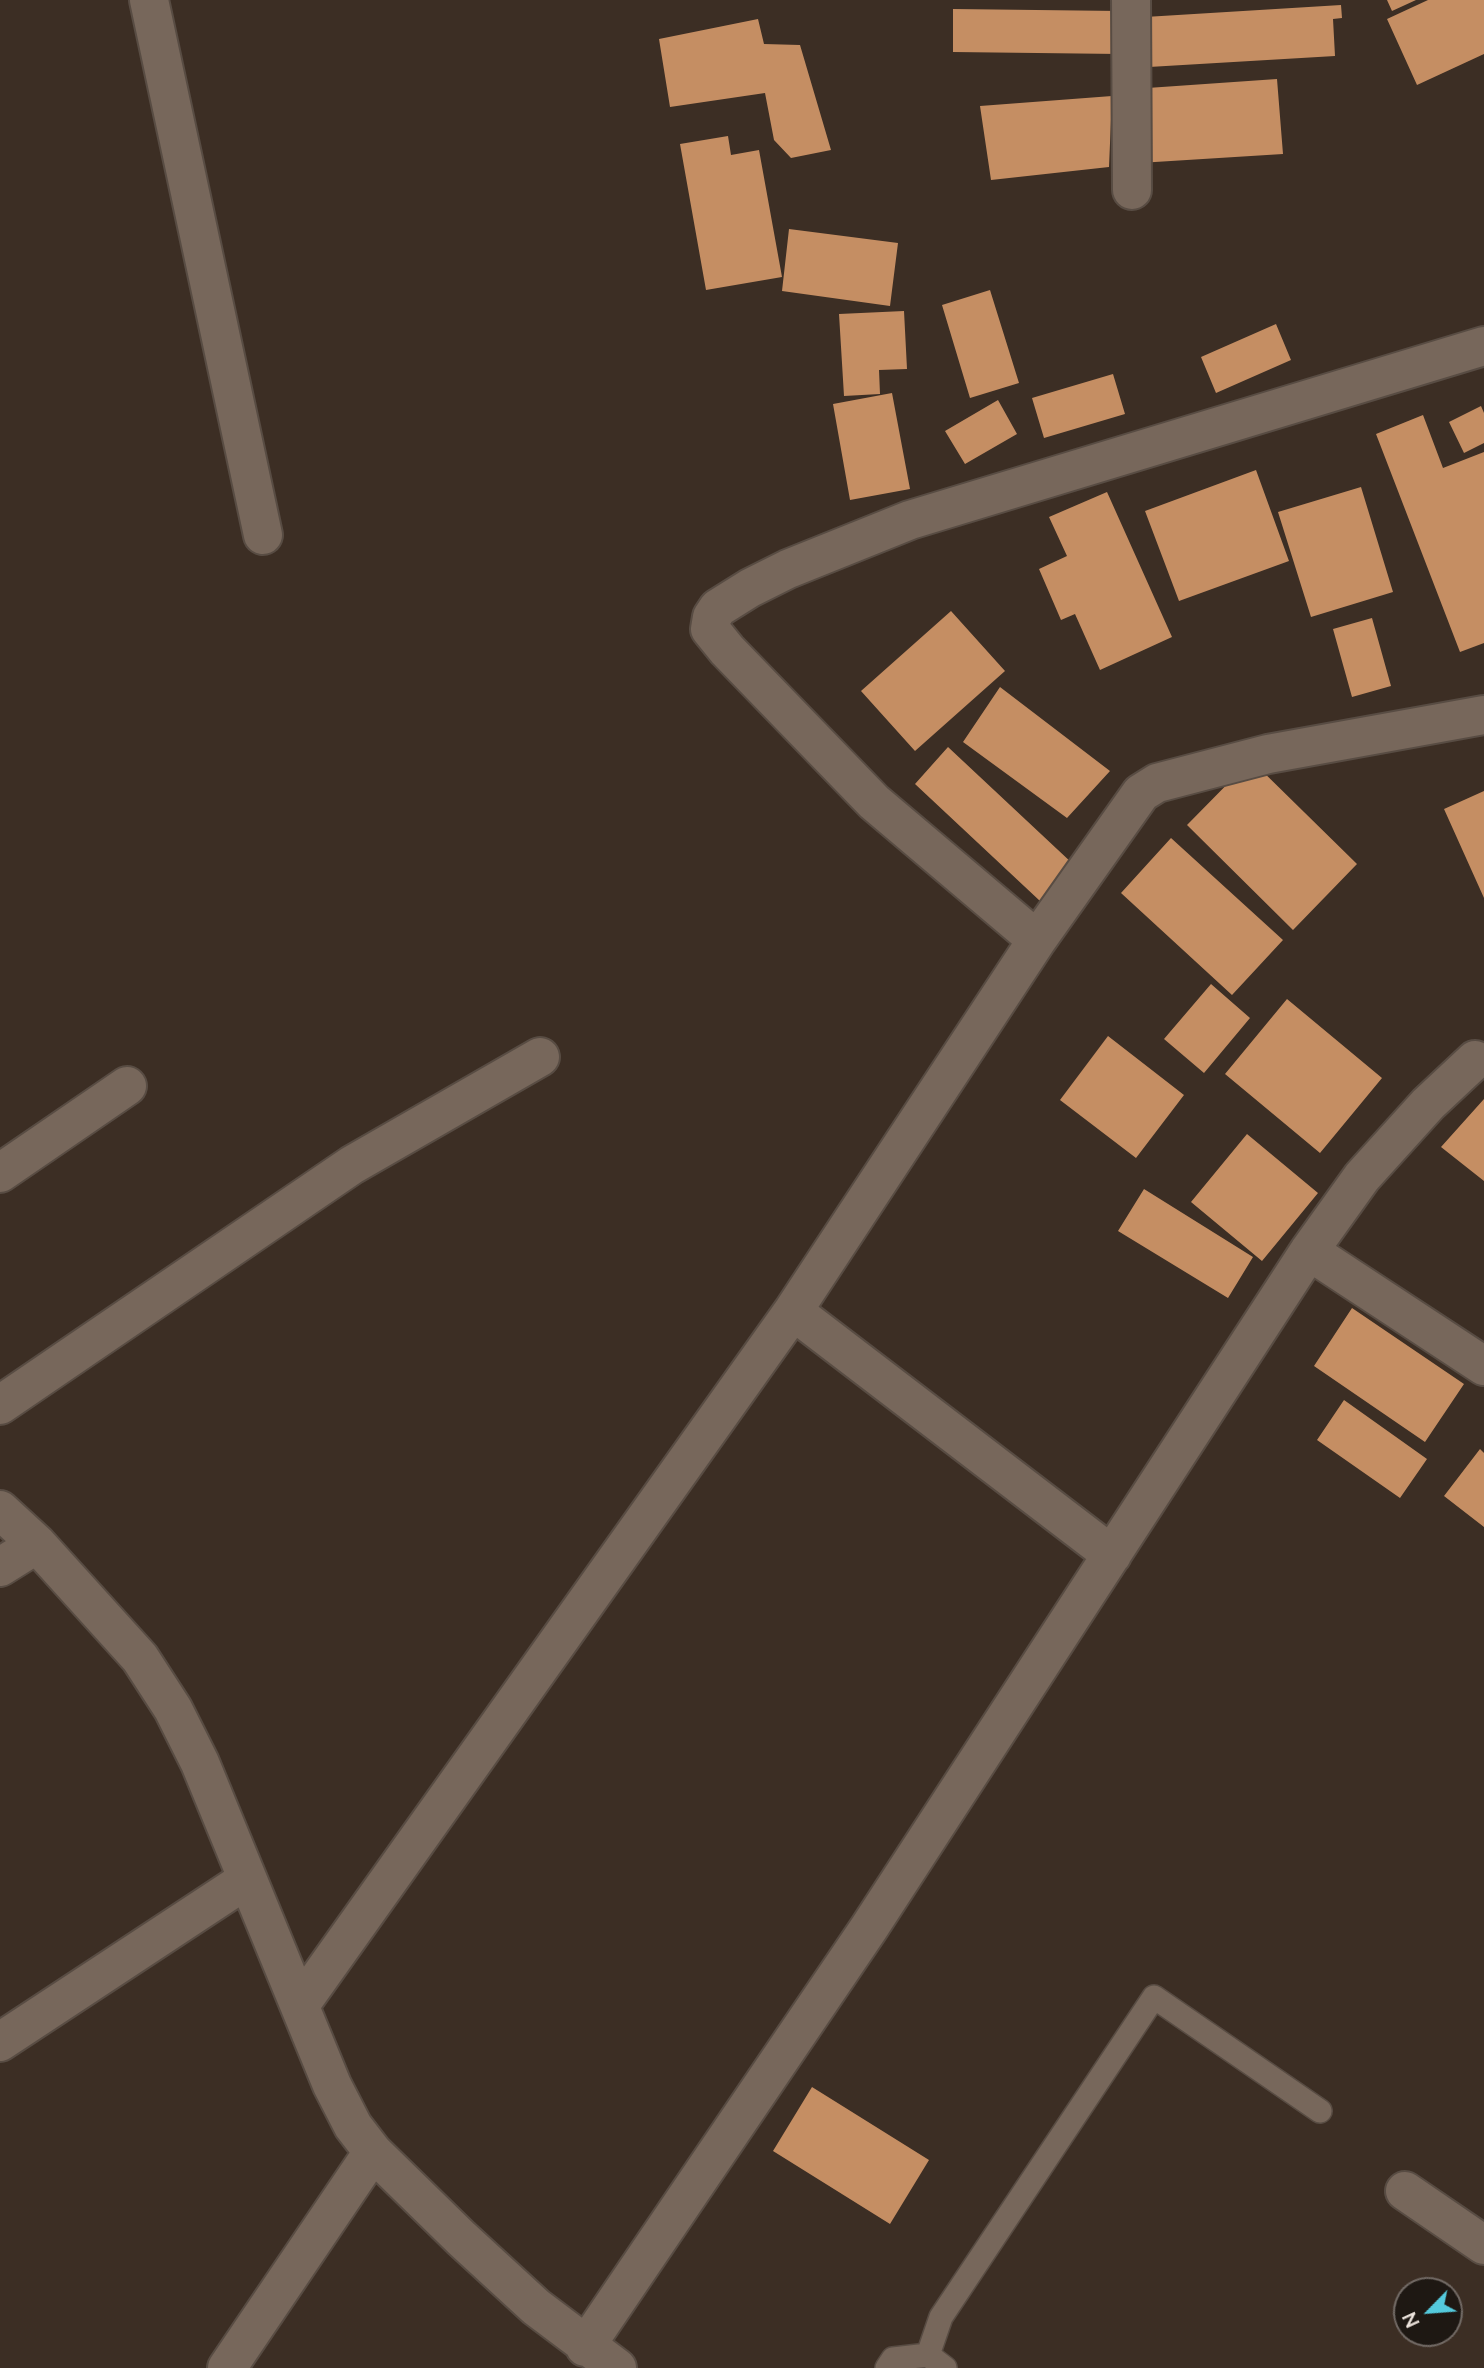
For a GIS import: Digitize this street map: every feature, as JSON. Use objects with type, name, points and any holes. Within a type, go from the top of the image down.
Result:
[{"type":"street","points":[[149,0],[263,536]]},
{"type":"street","points":[[1131,0],[1132,190]]},
{"type":"street","points":[[1037,940],[874,802],[727,650],[710,629],[712,617],[718,608],[788,569],[910,520],[1484,346]]},
{"type":"street","points":[[300,2005],[793,1311],[1037,940],[1141,793],[1157,783],[1268,754],[1484,715]]},
{"type":"street","points":[[0,1405],[352,1166],[540,1057]]},
{"type":"street","points":[[585,2347],[869,1928],[1309,1251],[1362,1177],[1428,1104],[1475,1060]]},
{"type":"street","points":[[0,1173],[127,1086]]},
{"type":"street","points":[[1309,1251],[1484,1366]]},
{"type":"street","points":[[793,1311],[1111,1555]]},
{"type":"street","points":[[0,1510],[37,1544],[140,1658],[173,1709],[200,1763],[332,2085],[353,2126],[373,2152],[527,2299],[585,2347],[617,2368]]},
{"type":"street","points":[[0,1567],[37,1544]]},
{"type":"street","points":[[0,2042],[246,1880]]},
{"type":"street","points":[[227,2368],[373,2152]]},
{"type":"street","points":[[1405,2191],[1484,2245]]},
{"type":"lane","points":[[887,2368],[893,2359],[937,2361],[941,2317],[1154,1997],[1320,2111]]},
{"type":"building","points":[[1387,0],[1416,0],[1392,11]]},
{"type":"building","points":[[1428,0],[1484,0],[1484,54],[1417,85],[1387,19]]},
{"type":"building","points":[[1341,5],[1342,18],[1333,19],[1335,56],[1149,67],[1145,17]]},
{"type":"building","points":[[953,9],[1120,11],[1120,54],[953,52]]},
{"type":"building","points":[[758,19],[764,44],[800,45],[831,150],[791,158],[774,140],[765,93],[670,107],[659,39]]},
{"type":"building","points":[[1277,79],[1283,154],[1139,163],[1133,89]]},
{"type":"building","points":[[1112,96],[1109,167],[991,180],[980,106]]},
{"type":"building","points":[[728,136],[731,155],[759,150],[782,277],[706,290],[680,144]]},
{"type":"building","points":[[789,229],[898,243],[890,306],[782,291]]},
{"type":"building","points":[[990,290],[1019,383],[970,398],[942,305]]},
{"type":"building","points":[[904,311],[907,369],[879,370],[880,394],[844,396],[839,314]]},
{"type":"building","points":[[1276,324],[1291,360],[1216,393],[1201,357]]},
{"type":"building","points":[[1113,374],[1125,414],[1044,438],[1032,398]]},
{"type":"building","points":[[892,393],[910,489],[850,500],[833,404]]},
{"type":"building","points":[[998,400],[1017,434],[965,464],[945,431]]},
{"type":"building","points":[[1481,406],[1484,413],[1484,443],[1464,453],[1449,422]]},
{"type":"building","points":[[1423,415],[1443,468],[1484,452],[1484,643],[1460,652],[1376,434]]},
{"type":"building","points":[[1256,470],[1289,561],[1179,601],[1145,511]]},
{"type":"building","points":[[1361,487],[1393,592],[1311,617],[1278,512]]},
{"type":"building","points":[[1107,492],[1172,637],[1100,670],[1075,614],[1061,620],[1039,569],[1067,556],[1049,517]]},
{"type":"building","points":[[951,611],[1005,671],[915,751],[861,691]]},
{"type":"building","points":[[1372,618],[1391,686],[1352,697],[1333,629]]},
{"type":"building","points":[[1000,687],[1110,771],[1067,818],[963,742]]},
{"type":"building","points":[[948,747],[1073,864],[1040,901],[915,784]]},
{"type":"building","points":[[1251,760],[1357,864],[1293,930],[1187,825]]},
{"type":"building","points":[[1484,791],[1484,898],[1444,809]]},
{"type":"building","points":[[1171,838],[1283,940],[1232,995],[1121,893]]},
{"type":"building","points":[[1211,984],[1250,1018],[1204,1073],[1164,1039]]},
{"type":"building","points":[[1287,999],[1382,1078],[1320,1153],[1225,1074]]},
{"type":"building","points":[[1108,1036],[1184,1095],[1136,1158],[1060,1100]]},
{"type":"building","points":[[1484,1099],[1484,1181],[1441,1147]]},
{"type":"building","points":[[1247,1134],[1318,1193],[1262,1261],[1191,1202]]},
{"type":"building","points":[[1144,1189],[1253,1257],[1228,1298],[1118,1231]]},
{"type":"building","points":[[1352,1308],[1464,1384],[1425,1442],[1314,1366]]},
{"type":"building","points":[[1344,1400],[1427,1459],[1400,1498],[1317,1440]]},
{"type":"building","points":[[1480,1449],[1484,1453],[1484,1527],[1444,1496]]},
{"type":"building","points":[[812,2087],[929,2160],[890,2224],[773,2151]]}]
